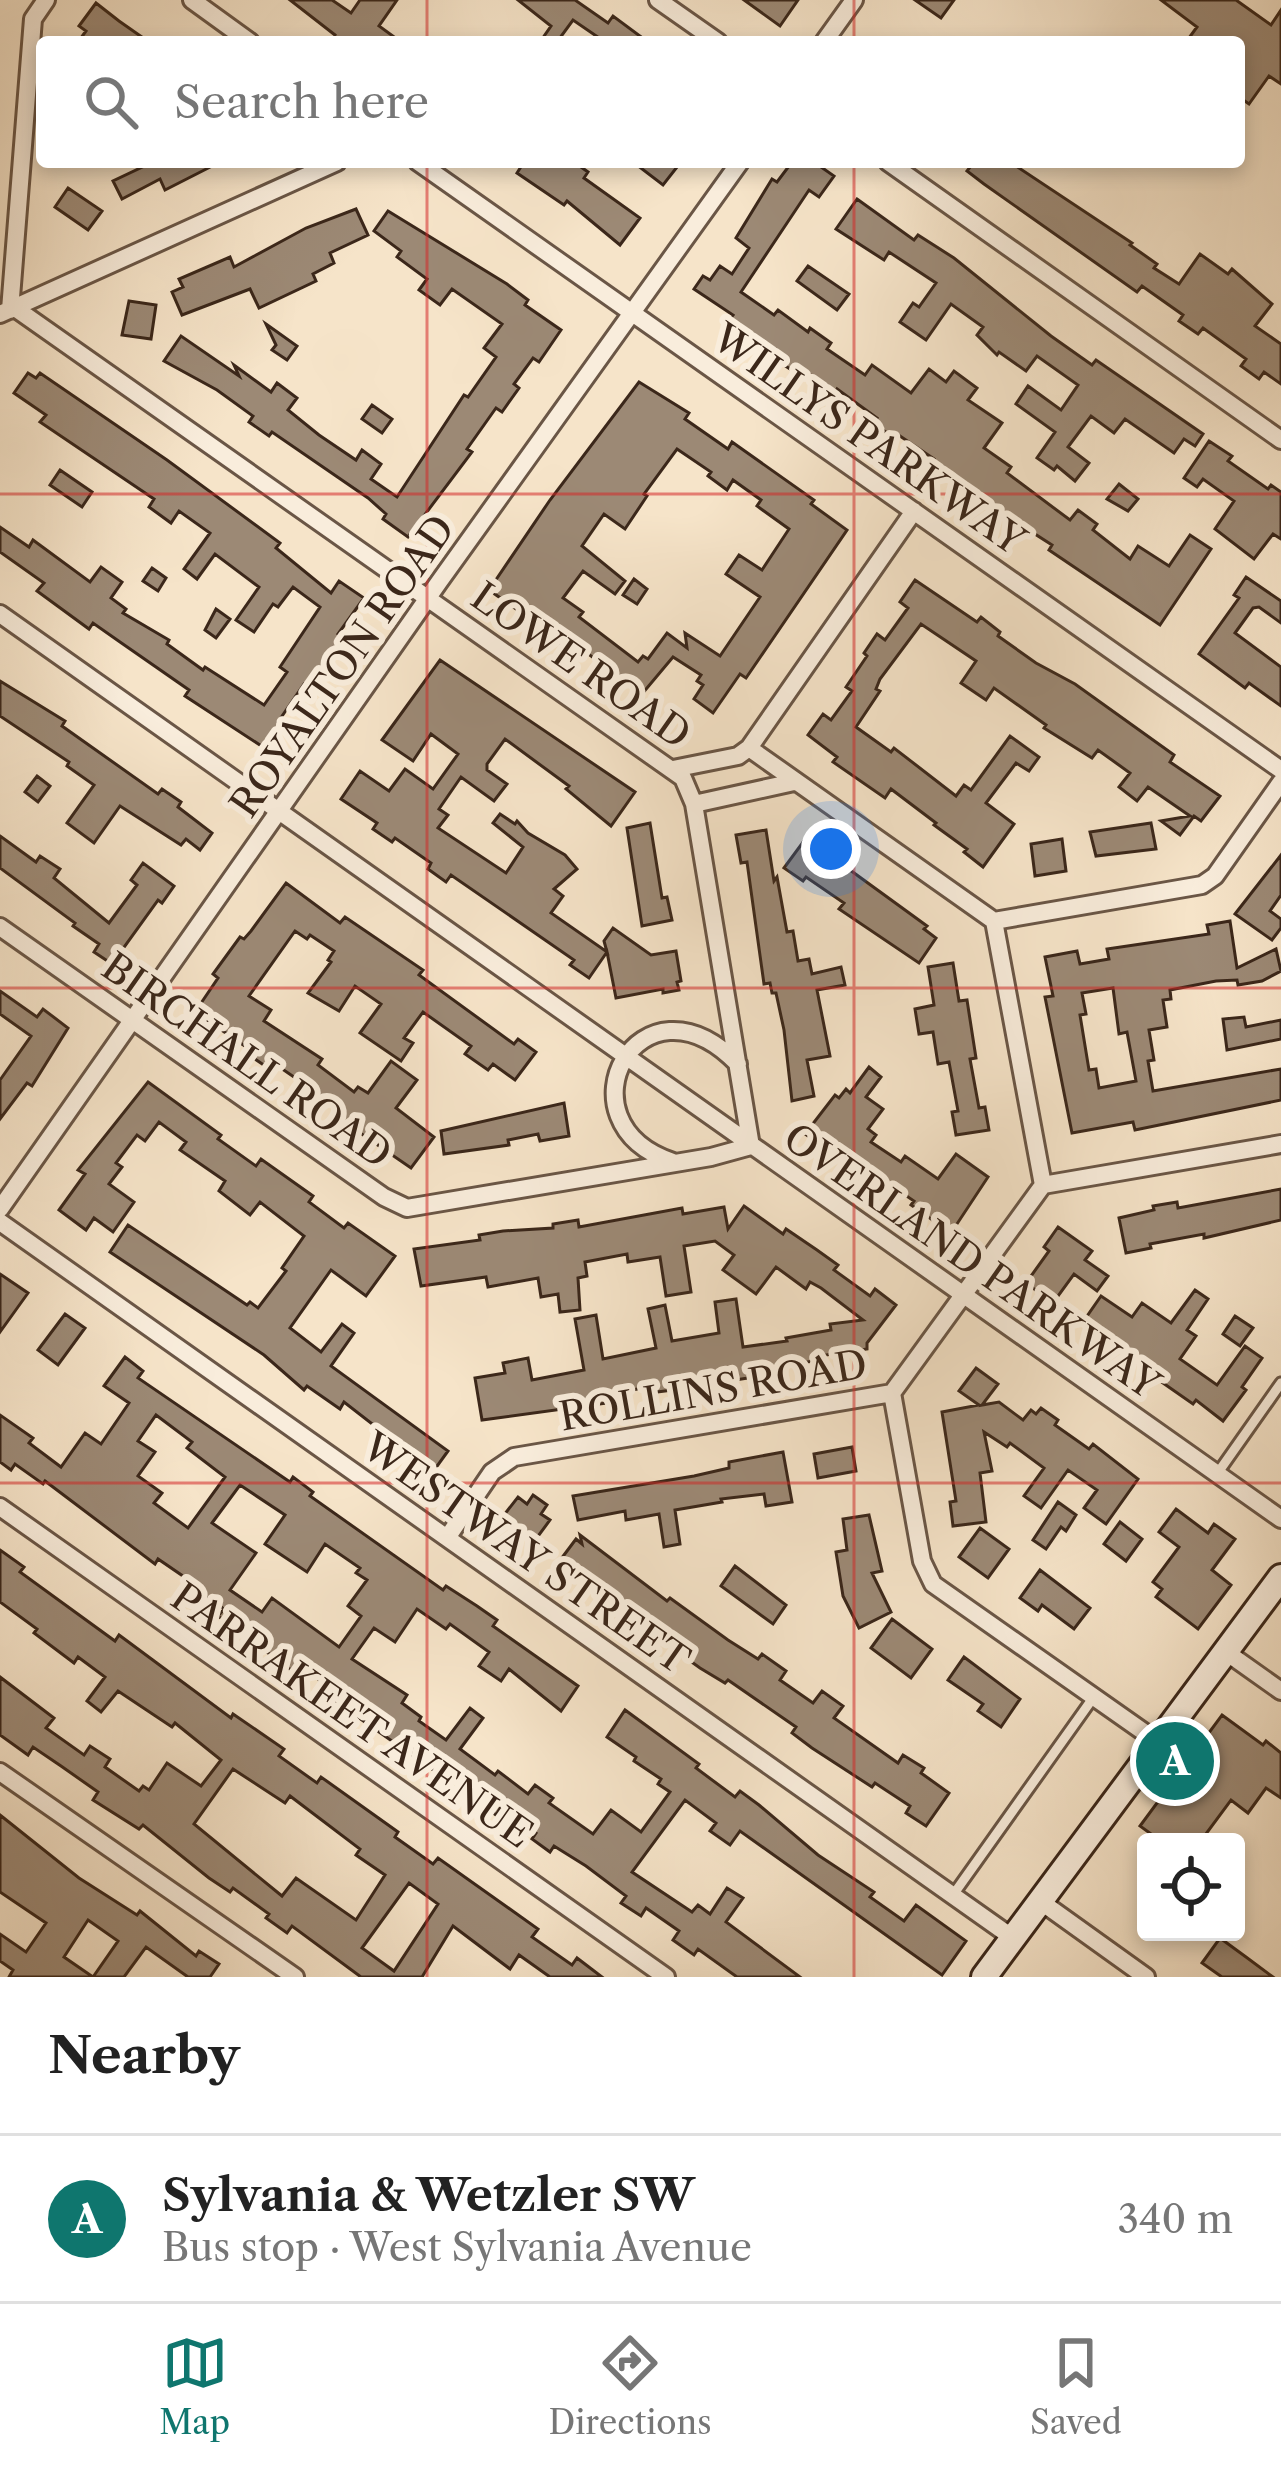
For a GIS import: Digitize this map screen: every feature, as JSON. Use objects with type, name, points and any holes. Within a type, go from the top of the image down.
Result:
[{"type":"main road","points":[[984,1977],[1281,1576]]},
{"type":"street","points":[[46,0],[32,19],[8,311],[324,168]]},
{"type":"street","points":[[192,0],[242,36]]},
{"type":"street","points":[[658,0],[709,36]]},
{"type":"street","points":[[828,36],[854,0]]},
{"type":"street","name":"WILLYS PARKWAY","points":[[427,168],[1281,770]]},
{"type":"street","name":"ROYALTON ROAD","points":[[0,1209],[736,168]]},
{"type":"street","points":[[896,168],[1281,440]]},
{"type":"street","name":"LOWE ROAD","points":[[8,311],[429,597],[688,783],[751,1146]]},
{"type":"street","points":[[674,769],[738,756],[749,748],[914,511]]},
{"type":"street","name":"OVERLAND PARKWAY","points":[[0,614],[1281,1519]]},
{"type":"street","points":[[749,748],[994,921],[1043,1185],[1281,1144]]},
{"type":"street","points":[[694,804],[794,782]]},
{"type":"street","points":[[994,921],[1202,884],[1220,869],[1281,782]]},
{"type":"street","name":"BIRCHALL ROAD","points":[[0,927],[384,1197],[407,1208],[711,1157],[751,1146]]},
{"type":"street","points":[[674,1162],[652,1155],[623,1124],[615,1082],[625,1056],[644,1039],[683,1031],[714,1043],[740,1066]]},
{"type":"street","name":"ROLLINS ROAD","points":[[447,1538],[492,1472],[514,1457],[892,1393],[1043,1185]]},
{"type":"street","name":"WESTWAY STREET","points":[[0,1222],[1013,1938]]},
{"type":"street","points":[[892,1393],[926,1574],[940,1589],[1158,1742]]},
{"type":"street","name":"PARRAKEET AVENUE","points":[[0,1507],[666,1977]]},
{"type":"street","points":[[1226,1652],[1281,1690]]},
{"type":"street","points":[[0,1772],[295,1977]]},
{"type":"street","points":[[1040,1901],[1146,1977]]},
{"type":"lane","points":[[1217,1474],[1281,1383]]},
{"type":"lane","points":[[953,1895],[1094,1698]]},
{"type":"building","points":[[290,0],[332,0],[351,13],[360,0],[397,0],[379,26],[393,36],[335,35]]},
{"type":"building","points":[[518,0],[575,0],[608,23],[613,16],[640,36],[596,36],[573,20],[561,36],[544,36],[551,26]]},
{"type":"building","points":[[744,0],[798,0],[780,26]]},
{"type":"building","points":[[915,0],[954,0],[941,18]]},
{"type":"building","points":[[1161,0],[1236,0],[1271,25],[1281,10],[1281,84],[1269,76],[1249,104],[1245,101],[1245,36],[1190,36],[1197,27]]},
{"type":"building","points":[[96,3],[141,36],[82,36],[86,31],[79,26]]},
{"type":"building","points":[[140,168],[208,168],[165,190],[160,179],[122,199],[113,181]]},
{"type":"building","points":[[520,168],[582,168],[588,172],[584,178],[640,218],[620,245],[567,201],[564,205],[517,173]]},
{"type":"building","points":[[641,168],[676,168],[663,185]]},
{"type":"building","points":[[788,168],[823,168],[834,176],[819,197],[809,190],[741,292],[774,315],[778,310],[808,332],[810,328],[831,343],[827,349],[865,375],[872,365],[911,393],[929,369],[946,382],[954,371],[977,388],[968,400],[1002,423],[984,448],[1011,467],[1007,473],[1070,520],[1078,510],[1097,524],[1093,530],[1130,559],[1138,546],[1169,566],[1190,535],[1211,549],[1160,625],[1049,550],[1052,545],[929,466],[934,459],[873,423],[877,418],[837,389],[809,374],[805,379],[784,365],[729,320],[733,315],[694,289],[703,276],[710,280],[720,266],[732,274],[749,248],[736,238],[772,179],[777,182]]},
{"type":"building","points":[[1019,168],[1132,243],[1157,264],[1154,268],[1179,284],[1200,254],[1228,274],[1232,269],[1272,304],[1255,326],[1281,344],[1281,384],[1264,372],[1259,379],[1241,366],[1246,359],[1203,328],[1198,334],[1179,321],[1183,315],[1142,286],[1137,292],[967,171]]},
{"type":"building","points":[[68,188],[102,211],[88,230],[55,207]]},
{"type":"building","points":[[857,199],[914,240],[918,235],[954,258],[1092,365],[1096,360],[1203,434],[1195,446],[1184,439],[1174,453],[1125,419],[1114,433],[1091,416],[1068,447],[1089,463],[1075,481],[1037,458],[1055,432],[1016,404],[1028,386],[1061,410],[1078,385],[1037,356],[1026,371],[997,355],[977,335],[983,327],[951,304],[926,340],[900,322],[913,303],[919,307],[936,283],[889,252],[884,260],[836,229]]},
{"type":"building","points":[[356,209],[368,235],[330,253],[334,263],[313,274],[316,281],[259,308],[250,289],[182,315],[172,292],[183,287],[179,279],[230,257],[234,267],[306,228]]},
{"type":"building","points":[[388,211],[507,284],[528,300],[525,305],[561,330],[539,362],[533,358],[514,384],[519,388],[502,412],[496,408],[467,449],[472,452],[408,537],[383,519],[386,514],[368,498],[272,432],[269,436],[249,422],[253,416],[217,390],[164,361],[181,336],[271,392],[277,383],[297,398],[288,410],[319,435],[356,460],[362,450],[381,464],[371,479],[397,497],[464,395],[468,397],[496,357],[484,348],[502,324],[452,289],[440,305],[419,290],[427,279],[397,257],[401,251],[374,231]]},
{"type":"building","points":[[808,266],[849,294],[837,310],[797,281]]},
{"type":"building","points":[[129,301],[156,305],[151,339],[122,335]]},
{"type":"building","points":[[266,324],[297,346],[287,360],[272,350],[276,345]]},
{"type":"building","points":[[28,373],[36,378],[40,373],[167,460],[280,543],[276,548],[331,593],[339,581],[364,598],[338,634],[345,639],[310,688],[304,684],[266,749],[185,696],[189,690],[93,623],[89,629],[37,591],[44,583],[0,552],[0,527],[29,547],[33,540],[90,582],[101,567],[122,582],[111,598],[126,609],[123,613],[169,640],[167,644],[203,670],[264,705],[287,672],[280,667],[320,607],[293,587],[278,607],[273,604],[254,632],[236,620],[259,587],[215,554],[197,579],[184,569],[210,533],[179,511],[171,523],[149,507],[154,499],[40,422],[46,415],[14,393]]},
{"type":"building","points":[[639,382],[689,413],[685,419],[728,449],[732,442],[814,500],[811,504],[847,530],[746,678],[740,674],[713,713],[694,699],[703,685],[697,681],[701,675],[673,657],[642,694],[575,644],[570,651],[489,590]],"holes":[[[677,449],[711,472],[708,476],[727,490],[733,480],[761,500],[757,506],[789,529],[762,570],[739,555],[726,574],[760,597],[720,656],[685,633],[687,648],[667,633],[648,659],[643,656],[638,662],[579,617],[583,612],[563,598],[583,571],[615,594],[625,581],[582,546],[604,514],[625,529]]]},
{"type":"building","points":[[372,405],[392,419],[382,433],[362,419]]},
{"type":"building","points":[[1209,441],[1232,456],[1228,461],[1268,489],[1271,485],[1281,492],[1281,539],[1273,534],[1254,559],[1215,529],[1234,501],[1203,479],[1197,487],[1184,478]]},
{"type":"building","points":[[60,470],[92,492],[82,507],[50,485]]},
{"type":"building","points":[[1119,484],[1138,499],[1128,511],[1107,499]]},
{"type":"building","points":[[152,568],[166,578],[158,591],[143,581]]},
{"type":"building","points":[[1246,577],[1281,601],[1281,623],[1259,607],[1253,608],[1235,633],[1281,667],[1281,706],[1249,683],[1245,688],[1199,654],[1239,598],[1234,595]]},
{"type":"building","points":[[634,579],[647,589],[637,604],[623,595]]},
{"type":"building","points":[[915,580],[977,622],[981,617],[1000,632],[998,636],[1174,755],[1170,762],[1220,796],[1201,821],[1194,816],[1180,835],[1161,821],[1190,816],[1148,787],[1137,801],[1119,787],[1130,773],[1098,750],[1092,758],[994,688],[986,700],[961,683],[976,661],[921,624],[880,679],[876,689],[880,691],[856,727],[891,752],[894,748],[956,796],[964,785],[971,790],[1010,736],[1039,757],[1029,771],[1016,763],[986,803],[1014,824],[983,867],[891,789],[885,798],[833,762],[837,757],[808,735],[823,714],[831,720],[852,691],[846,687],[867,656],[864,653],[877,634],[885,640],[908,608],[900,602]]},
{"type":"building","points":[[216,609],[230,619],[216,638],[205,630]]},
{"type":"building","points":[[440,660],[635,792],[611,826],[566,789],[569,786],[505,739],[487,764],[487,770],[507,784],[494,801],[461,777],[439,809],[448,815],[438,828],[506,873],[523,847],[493,823],[500,814],[565,855],[577,869],[554,889],[563,896],[551,913],[607,952],[589,978],[570,965],[574,960],[451,875],[446,882],[428,869],[431,863],[373,829],[377,823],[341,799],[360,771],[389,791],[405,769],[433,789],[458,754],[431,734],[413,761],[382,740]]},
{"type":"building","points":[[0,681],[65,721],[62,726],[158,794],[162,789],[181,802],[178,807],[212,833],[200,850],[186,839],[181,845],[120,806],[94,843],[67,823],[94,785],[67,766],[69,762],[0,716]]},
{"type":"building","points":[[37,776],[50,786],[38,802],[25,792]]},
{"type":"building","points":[[650,823],[662,898],[667,897],[672,920],[642,926],[627,828]]},
{"type":"building","points":[[1151,823],[1156,849],[1096,856],[1090,832]]},
{"type":"building","points":[[766,830],[774,881],[777,877],[787,932],[793,931],[798,961],[809,959],[812,974],[841,967],[845,985],[817,990],[830,1056],[807,1060],[814,1096],[792,1101],[784,1030],[776,993],[770,983],[764,984],[747,862],[741,863],[736,835]]},
{"type":"building","points":[[0,836],[36,862],[40,856],[60,869],[54,878],[109,923],[137,885],[131,880],[143,863],[174,886],[162,903],[158,900],[112,964],[94,952],[99,944],[75,923],[0,868]]},
{"type":"building","points":[[806,838],[927,926],[924,929],[936,938],[919,963],[839,909],[844,903],[784,868]]},
{"type":"building","points":[[1062,839],[1066,871],[1035,876],[1031,844]]},
{"type":"building","points":[[1281,855],[1281,895],[1270,911],[1281,919],[1281,928],[1272,940],[1235,914]]},
{"type":"building","points":[[286,883],[340,923],[345,917],[423,970],[419,975],[514,1044],[518,1039],[536,1052],[515,1080],[493,1064],[488,1070],[465,1054],[471,1046],[423,1012],[404,1038],[413,1043],[401,1061],[360,1033],[381,1004],[355,986],[339,1011],[308,993],[334,951],[295,931],[249,996],[271,1010],[264,1021],[322,1059],[318,1065],[354,1092],[358,1087],[368,1093],[391,1061],[417,1080],[396,1108],[434,1137],[411,1168],[337,1117],[340,1112],[313,1090],[275,1064],[271,1070],[252,1057],[255,1053],[195,1012],[218,978],[213,974]]},
{"type":"building","points":[[1230,921],[1237,968],[1276,949],[1281,971],[1262,981],[1238,985],[1237,980],[1216,981],[1170,990],[1171,999],[1163,1000],[1167,1027],[1149,1030],[1153,1091],[1281,1069],[1281,1100],[1135,1130],[1133,1122],[1072,1133],[1045,997],[1053,996],[1045,957],[1077,951],[1080,964],[1109,959],[1107,949],[1209,934],[1207,925]],"holes":[[[1113,988],[1119,1034],[1127,1032],[1136,1081],[1099,1088],[1096,1069],[1089,1070],[1080,1015],[1086,1014],[1082,993]]]},
{"type":"building","points":[[613,928],[651,955],[676,951],[679,990],[616,998],[604,941]]},
{"type":"building","points":[[953,963],[959,1001],[967,1000],[976,1058],[970,1059],[979,1108],[985,1107],[989,1130],[956,1135],[952,1112],[958,1111],[949,1062],[938,1064],[933,1032],[919,1034],[915,1009],[934,1005],[928,967]]},
{"type":"building","points":[[0,991],[37,1017],[43,1009],[68,1028],[32,1086],[27,1083],[0,1119],[0,1080],[31,1036],[0,1014]]},
{"type":"building","points":[[1244,1017],[1246,1027],[1281,1020],[1281,1039],[1227,1050],[1223,1019]]},
{"type":"building","points":[[869,1067],[881,1077],[866,1097],[883,1109],[868,1129],[876,1135],[871,1142],[901,1162],[905,1156],[938,1179],[956,1154],[988,1177],[951,1233],[857,1162],[853,1168],[805,1134],[835,1095],[839,1098],[846,1089],[850,1093]]},
{"type":"building","points":[[148,1082],[256,1166],[261,1159],[313,1196],[309,1202],[344,1228],[348,1223],[395,1256],[366,1296],[331,1270],[290,1328],[321,1352],[342,1324],[354,1333],[331,1366],[448,1451],[430,1476],[412,1463],[416,1458],[344,1402],[340,1409],[307,1386],[304,1390],[264,1355],[110,1252],[128,1225],[258,1308],[286,1271],[282,1268],[304,1236],[260,1202],[250,1215],[219,1191],[225,1181],[180,1150],[186,1142],[159,1122],[145,1141],[137,1135],[116,1163],[122,1167],[109,1184],[134,1202],[113,1232],[94,1218],[86,1230],[59,1210],[85,1174],[78,1170]]},
{"type":"building","points":[[564,1103],[569,1136],[540,1141],[538,1134],[508,1140],[509,1145],[444,1154],[441,1131]]},
{"type":"building","points":[[1281,1189],[1281,1220],[1204,1238],[1204,1234],[1150,1244],[1151,1248],[1126,1253],[1119,1218],[1154,1210],[1153,1206],[1177,1202],[1178,1208]]},
{"type":"building","points":[[744,1206],[838,1265],[834,1270],[870,1296],[875,1289],[896,1305],[867,1349],[819,1356],[819,1360],[785,1366],[786,1372],[722,1382],[720,1376],[649,1393],[648,1387],[606,1395],[607,1403],[482,1420],[475,1378],[505,1373],[503,1363],[528,1358],[532,1380],[584,1370],[575,1319],[596,1315],[603,1359],[656,1348],[648,1309],[665,1305],[672,1341],[719,1333],[715,1302],[736,1299],[743,1347],[787,1341],[831,1330],[830,1324],[863,1320],[821,1288],[810,1282],[806,1289],[776,1267],[756,1294],[723,1270],[734,1255],[715,1241],[684,1246],[691,1292],[666,1296],[660,1257],[628,1262],[627,1254],[585,1262],[587,1276],[578,1278],[580,1310],[560,1312],[558,1294],[541,1297],[538,1278],[488,1287],[486,1277],[421,1286],[414,1249],[480,1240],[479,1235],[503,1231],[553,1228],[553,1224],[578,1220],[579,1227],[682,1208],[683,1214],[724,1207],[728,1229]]},
{"type":"building","points":[[1058,1227],[1092,1251],[1085,1260],[1108,1276],[1097,1291],[1074,1274],[1053,1303],[1026,1283],[1049,1251],[1044,1247]]},
{"type":"building","points":[[0,1274],[28,1293],[0,1332]]},
{"type":"building","points":[[1195,1290],[1208,1299],[1187,1330],[1196,1336],[1180,1359],[1217,1385],[1245,1346],[1262,1358],[1223,1421],[1163,1383],[1083,1322],[1101,1296],[1132,1317],[1142,1303],[1171,1323]]},
{"type":"building","points":[[65,1314],[85,1328],[58,1365],[38,1350]]},
{"type":"building","points":[[1235,1316],[1253,1328],[1240,1346],[1223,1334]]},
{"type":"building","points":[[125,1357],[143,1371],[138,1378],[290,1482],[293,1477],[313,1492],[310,1496],[443,1590],[446,1586],[497,1620],[493,1626],[578,1686],[561,1711],[509,1669],[501,1681],[479,1666],[489,1652],[450,1624],[446,1629],[417,1609],[395,1642],[374,1628],[352,1659],[407,1695],[402,1703],[446,1740],[470,1708],[483,1718],[460,1749],[495,1775],[498,1771],[528,1794],[535,1785],[553,1798],[549,1803],[593,1834],[611,1810],[641,1832],[670,1792],[658,1784],[661,1779],[634,1761],[636,1757],[607,1737],[625,1710],[735,1797],[740,1791],[759,1805],[818,1855],[874,1892],[870,1897],[904,1921],[916,1905],[966,1941],[942,1975],[740,1831],[730,1845],[710,1831],[716,1823],[685,1800],[632,1872],[692,1912],[698,1905],[710,1914],[727,1888],[743,1898],[726,1922],[800,1977],[737,1977],[698,1949],[694,1955],[673,1940],[679,1931],[646,1908],[641,1916],[621,1903],[626,1896],[586,1866],[554,1846],[550,1852],[532,1839],[536,1833],[501,1807],[496,1815],[477,1801],[481,1795],[443,1767],[439,1774],[329,1697],[334,1690],[296,1664],[291,1670],[218,1616],[224,1609],[196,1585],[158,1559],[155,1564],[45,1481],[15,1464],[11,1470],[0,1462],[0,1415],[33,1438],[29,1443],[61,1467],[85,1433],[101,1444],[129,1403],[104,1386]],"holes":[[[156,1415],[192,1442],[187,1448],[225,1477],[188,1528],[154,1503],[162,1493],[138,1476],[155,1452],[138,1441]],[[240,1485],[285,1515],[265,1544],[307,1572],[325,1544],[360,1568],[356,1573],[367,1580],[348,1606],[361,1616],[339,1647],[272,1598],[262,1612],[230,1590],[256,1553],[212,1523]]]},
{"type":"building","points":[[976,1368],[998,1384],[982,1405],[999,1402],[1023,1420],[1031,1410],[1036,1414],[1041,1408],[1058,1420],[1055,1425],[1089,1449],[1093,1444],[1138,1479],[1106,1524],[1084,1508],[1097,1490],[1068,1470],[1041,1508],[1024,1496],[1044,1468],[1010,1443],[1007,1447],[984,1432],[992,1471],[980,1473],[986,1522],[953,1526],[950,1502],[956,1501],[942,1412],[979,1405],[959,1391]]},
{"type":"building","points":[[852,1447],[856,1471],[818,1478],[814,1454]]},
{"type":"building","points":[[783,1452],[792,1502],[766,1506],[764,1494],[675,1510],[680,1544],[664,1547],[659,1514],[626,1520],[625,1511],[578,1520],[573,1496],[694,1476],[729,1468],[729,1462]]},
{"type":"building","points":[[533,1495],[547,1505],[541,1514],[550,1520],[536,1539],[526,1532],[522,1537],[509,1527],[513,1522],[504,1515],[518,1497],[527,1504]]},
{"type":"building","points":[[1058,1502],[1076,1515],[1046,1549],[1033,1540]]},
{"type":"building","points":[[1176,1509],[1208,1533],[1214,1524],[1235,1539],[1212,1570],[1231,1585],[1198,1629],[1156,1597],[1162,1589],[1153,1582],[1179,1547],[1159,1532]]},
{"type":"building","points":[[869,1515],[882,1571],[872,1573],[891,1612],[859,1628],[843,1596],[836,1552],[847,1550],[843,1519]]},
{"type":"building","points":[[1120,1522],[1142,1539],[1126,1561],[1104,1544]]},
{"type":"building","points":[[980,1528],[1009,1549],[988,1578],[959,1557]]},
{"type":"building","points":[[580,1535],[667,1601],[670,1598],[758,1659],[762,1654],[786,1671],[780,1680],[813,1703],[822,1691],[843,1706],[834,1718],[898,1763],[903,1755],[924,1768],[921,1773],[949,1793],[926,1826],[906,1813],[910,1806],[812,1748],[792,1733],[796,1727],[728,1680],[725,1683],[700,1668],[590,1589],[595,1583],[561,1559],[576,1539],[582,1544]]},
{"type":"building","points":[[0,1550],[24,1567],[20,1572],[115,1641],[119,1635],[231,1718],[233,1714],[284,1749],[279,1756],[317,1783],[321,1777],[398,1832],[395,1837],[433,1864],[438,1858],[538,1929],[532,1937],[572,1965],[577,1958],[602,1977],[550,1977],[519,1955],[510,1969],[453,1926],[422,1977],[361,1977],[292,1926],[287,1933],[266,1918],[269,1914],[233,1888],[230,1892],[209,1878],[143,1825],[139,1829],[93,1800],[98,1792],[61,1766],[33,1747],[28,1755],[0,1735],[0,1677],[54,1718],[46,1728],[84,1755],[90,1746],[110,1759],[105,1767],[139,1791],[143,1786],[149,1790],[167,1763],[201,1786],[221,1760],[175,1723],[172,1727],[118,1691],[101,1712],[87,1701],[105,1677],[78,1657],[74,1663],[0,1602]],"holes":[[[233,1769],[285,1803],[290,1796],[360,1849],[356,1855],[385,1875],[356,1920],[296,1878],[282,1896],[194,1824]],[[409,1883],[438,1904],[394,1971],[362,1948]]]},
{"type":"building","points":[[735,1566],[786,1605],[773,1624],[721,1586]]},
{"type":"building","points":[[1040,1570],[1090,1608],[1074,1629],[1042,1605],[1038,1611],[1020,1598]]},
{"type":"building","points":[[892,1619],[932,1649],[911,1678],[871,1648]]},
{"type":"building","points":[[964,1657],[1020,1699],[1001,1727],[978,1711],[983,1704],[948,1680]]},
{"type":"building","points":[[1222,1715],[1281,1753],[1281,1798],[1266,1788],[1248,1813],[1231,1800],[1207,1833],[1150,1833],[1140,1826]]},
{"type":"building","points":[[0,1815],[79,1878],[137,1915],[140,1911],[196,1956],[199,1951],[219,1964],[210,1977],[188,1977],[146,1947],[124,1977],[93,1977],[9,1977],[13,1970],[0,1961],[0,1934],[26,1952],[46,1923],[0,1892]],"holes":[[[88,1920],[118,1941],[93,1977],[64,1957]]]},
{"type":"building","points":[[1218,1941],[1224,1941],[1273,1977],[1222,1977],[1202,1963]]},
{"type":"place","name":"Sylvania & Wetzler SW","points":[[1175,1761]]}]
